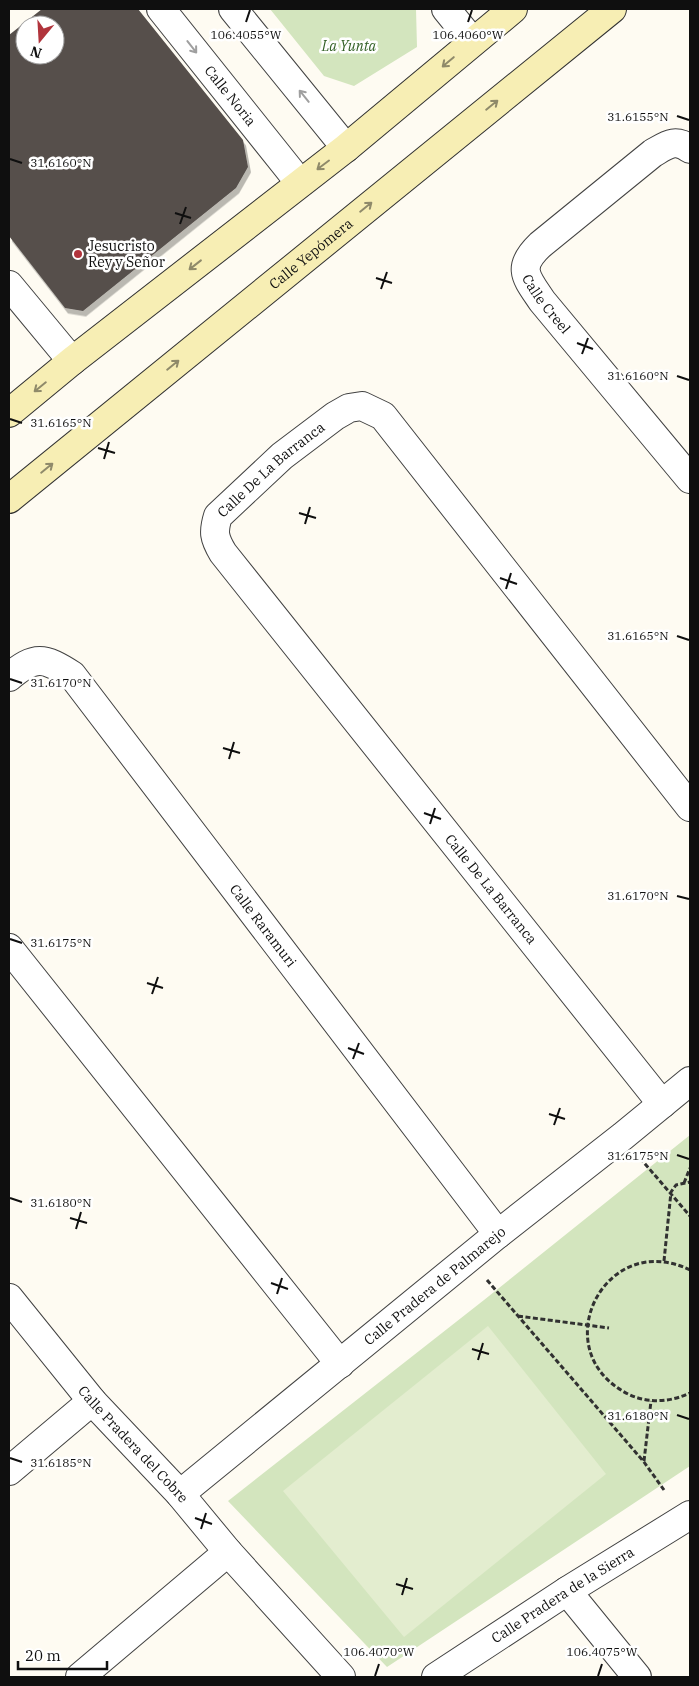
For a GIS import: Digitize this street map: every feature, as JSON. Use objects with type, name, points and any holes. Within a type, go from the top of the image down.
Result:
[{"type":"main road","points":[[9,412],[346,148],[472,41],[513,9]]},
{"type":"main road","name":"Calle Yepómera","points":[[9,499],[612,9]]},
{"type":"street","name":"Calle Noria","points":[[161,9],[300,183]]},
{"type":"street","points":[[233,9],[346,148]]},
{"type":"street","points":[[446,9],[472,41]]},
{"type":"street","name":"Calle Creel","points":[[690,149],[684,144],[676,143],[667,144],[653,153],[540,245],[530,255],[525,267],[526,276],[542,301],[690,479]]},
{"type":"street","points":[[9,285],[72,361]]},
{"type":"street","name":"Calle De La Barranca","points":[[662,1104],[223,553],[216,542],[214,529],[218,516],[282,456],[335,416],[349,408],[362,406],[383,416],[690,807]]},
{"type":"street","name":"Calle Raramuri","points":[[9,677],[19,668],[32,661],[44,660],[59,666],[72,675],[498,1234]]},
{"type":"street","points":[[9,948],[340,1364]]},
{"type":"street","name":"Calle Pradera de Palmarejo","points":[[180,1494],[498,1234],[690,1081]]},
{"type":"street","name":"Calle Pradera del Cobre","points":[[9,1298],[92,1401],[180,1494],[228,1552],[341,1677]]},
{"type":"street","points":[[9,1471],[92,1401]]},
{"type":"street","name":"Calle Pradera de la Sierra","points":[[436,1677],[568,1591],[690,1515]]},
{"type":"street","points":[[80,1677],[228,1552]]},
{"type":"street","points":[[568,1591],[636,1677]]},
{"type":"path","points":[[623,1136],[690,1216]]},
{"type":"path","points":[[684,1183],[690,1168]]},
{"type":"path","points":[[664,1261],[671,1192],[676,1185],[690,1182]]},
{"type":"path","points":[[468,1259],[644,1462],[664,1490]]},
{"type":"path","points":[[690,1270],[681,1265],[664,1261],[645,1262],[627,1267],[612,1277],[600,1290],[591,1307],[587,1324],[588,1342],[593,1360],[603,1376],[616,1388],[633,1397],[651,1401],[666,1401],[690,1393]]},
{"type":"path","points":[[518,1316],[609,1328]]},
{"type":"path","points":[[644,1462],[651,1401]]},
{"type":"green space","name":"La Yunta","points":[[270,9],[416,9],[417,47],[354,86],[324,76]]},
{"type":"green space","points":[[690,1135],[690,1466],[387,1667],[228,1501]]},
{"type":"green space","points":[[488,1326],[606,1474],[404,1637],[283,1491]]},
{"type":"building","points":[[42,9],[138,9],[243,140],[248,167],[236,188],[83,311],[65,308],[9,236],[9,35],[15,30],[15,65],[65,65],[65,15],[34,15]]},
{"type":"place","name":"Jesucristo Rey y Señor","points":[[78,254]]}]
